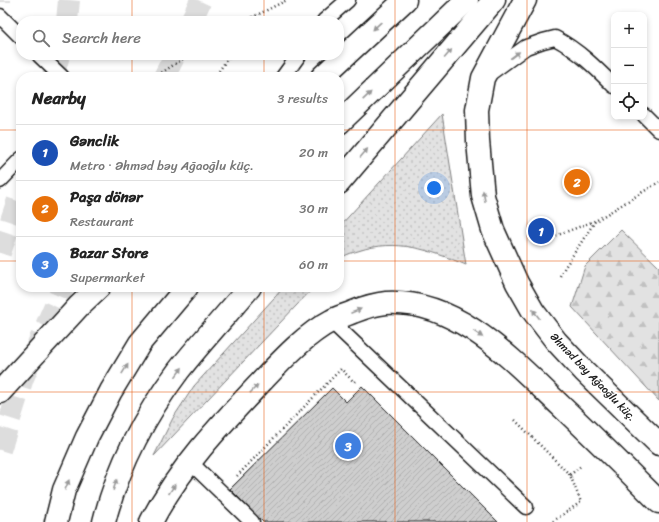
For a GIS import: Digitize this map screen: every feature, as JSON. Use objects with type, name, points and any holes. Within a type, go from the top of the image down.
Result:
[{"type":"street","points":[[344,57],[405,0]]},
{"type":"street","points":[[344,119],[467,0]]},
{"type":"street","points":[[344,177],[494,0]]},
{"type":"street","name":"Əhməd bəy Ağaoğlu küç.","points":[[525,0],[484,78],[477,110],[483,196],[493,230],[517,284],[533,311],[556,341],[584,371],[659,444]]},
{"type":"street","points":[[327,72],[340,60]]},
{"type":"street","points":[[0,379],[93,292]]},
{"type":"street","points":[[56,522],[64,490],[87,437],[111,391],[140,343],[183,292]]},
{"type":"street","points":[[104,522],[117,481],[132,446],[156,404],[179,370],[246,292]]},
{"type":"street","points":[[151,522],[190,462],[220,426],[304,340],[331,321],[363,308],[385,303],[426,307],[469,328],[492,343],[517,364],[659,502]]},
{"type":"street","points":[[0,392],[78,306]]},
{"type":"lane","points":[[330,16],[348,0]]},
{"type":"lane","points":[[0,16],[16,32]]},
{"type":"lane","points":[[484,78],[526,47],[555,38],[568,45],[588,60],[612,84]]},
{"type":"lane","points":[[44,60],[57,72]]},
{"type":"lane","points":[[287,72],[295,60]]},
{"type":"lane","points":[[647,118],[659,130]]},
{"type":"lane","points":[[0,181],[16,164]]},
{"type":"lane","points":[[331,321],[526,507]]},
{"type":"lane","points":[[190,462],[252,522]]},
{"type":"path","points":[[254,16],[287,0]]},
{"type":"path","points":[[163,72],[181,60]]},
{"type":"path","points":[[219,72],[227,60]]},
{"type":"path","points":[[545,240],[597,220],[659,182]]},
{"type":"path","points":[[560,276],[597,220]]},
{"type":"path","points":[[237,508],[223,490],[341,368],[354,382],[360,375]]},
{"type":"path","points":[[515,420],[570,475],[581,502],[552,522]]},
{"type":"green space","points":[[442,114],[466,265],[426,251],[400,246],[372,247],[350,253],[344,256],[344,222]]},
{"type":"green space","points":[[621,230],[659,267],[659,401],[572,307],[585,266]]},
{"type":"green space","points":[[279,292],[309,292],[154,456],[173,418],[194,386]]},
{"type":"building","points":[[362,386],[498,522],[263,522],[230,489],[332,388],[346,402]]},
{"type":"tunnel","points":[[67,16],[69,0]]},
{"type":"tunnel","points":[[193,16],[201,0]]},
{"type":"tunnel","points":[[54,72],[58,60]]},
{"type":"tunnel","points":[[166,72],[172,60]]},
{"type":"tunnel","points":[[0,253],[16,206]]},
{"type":"tunnel","points":[[0,450],[23,378],[61,292]]},
{"type":"place","name":"Paşa dönər","points":[[577,182]]},
{"type":"place","name":"Gənclik","points":[[541,231]]},
{"type":"place","name":"Bazar Store","points":[[348,446]]}]
